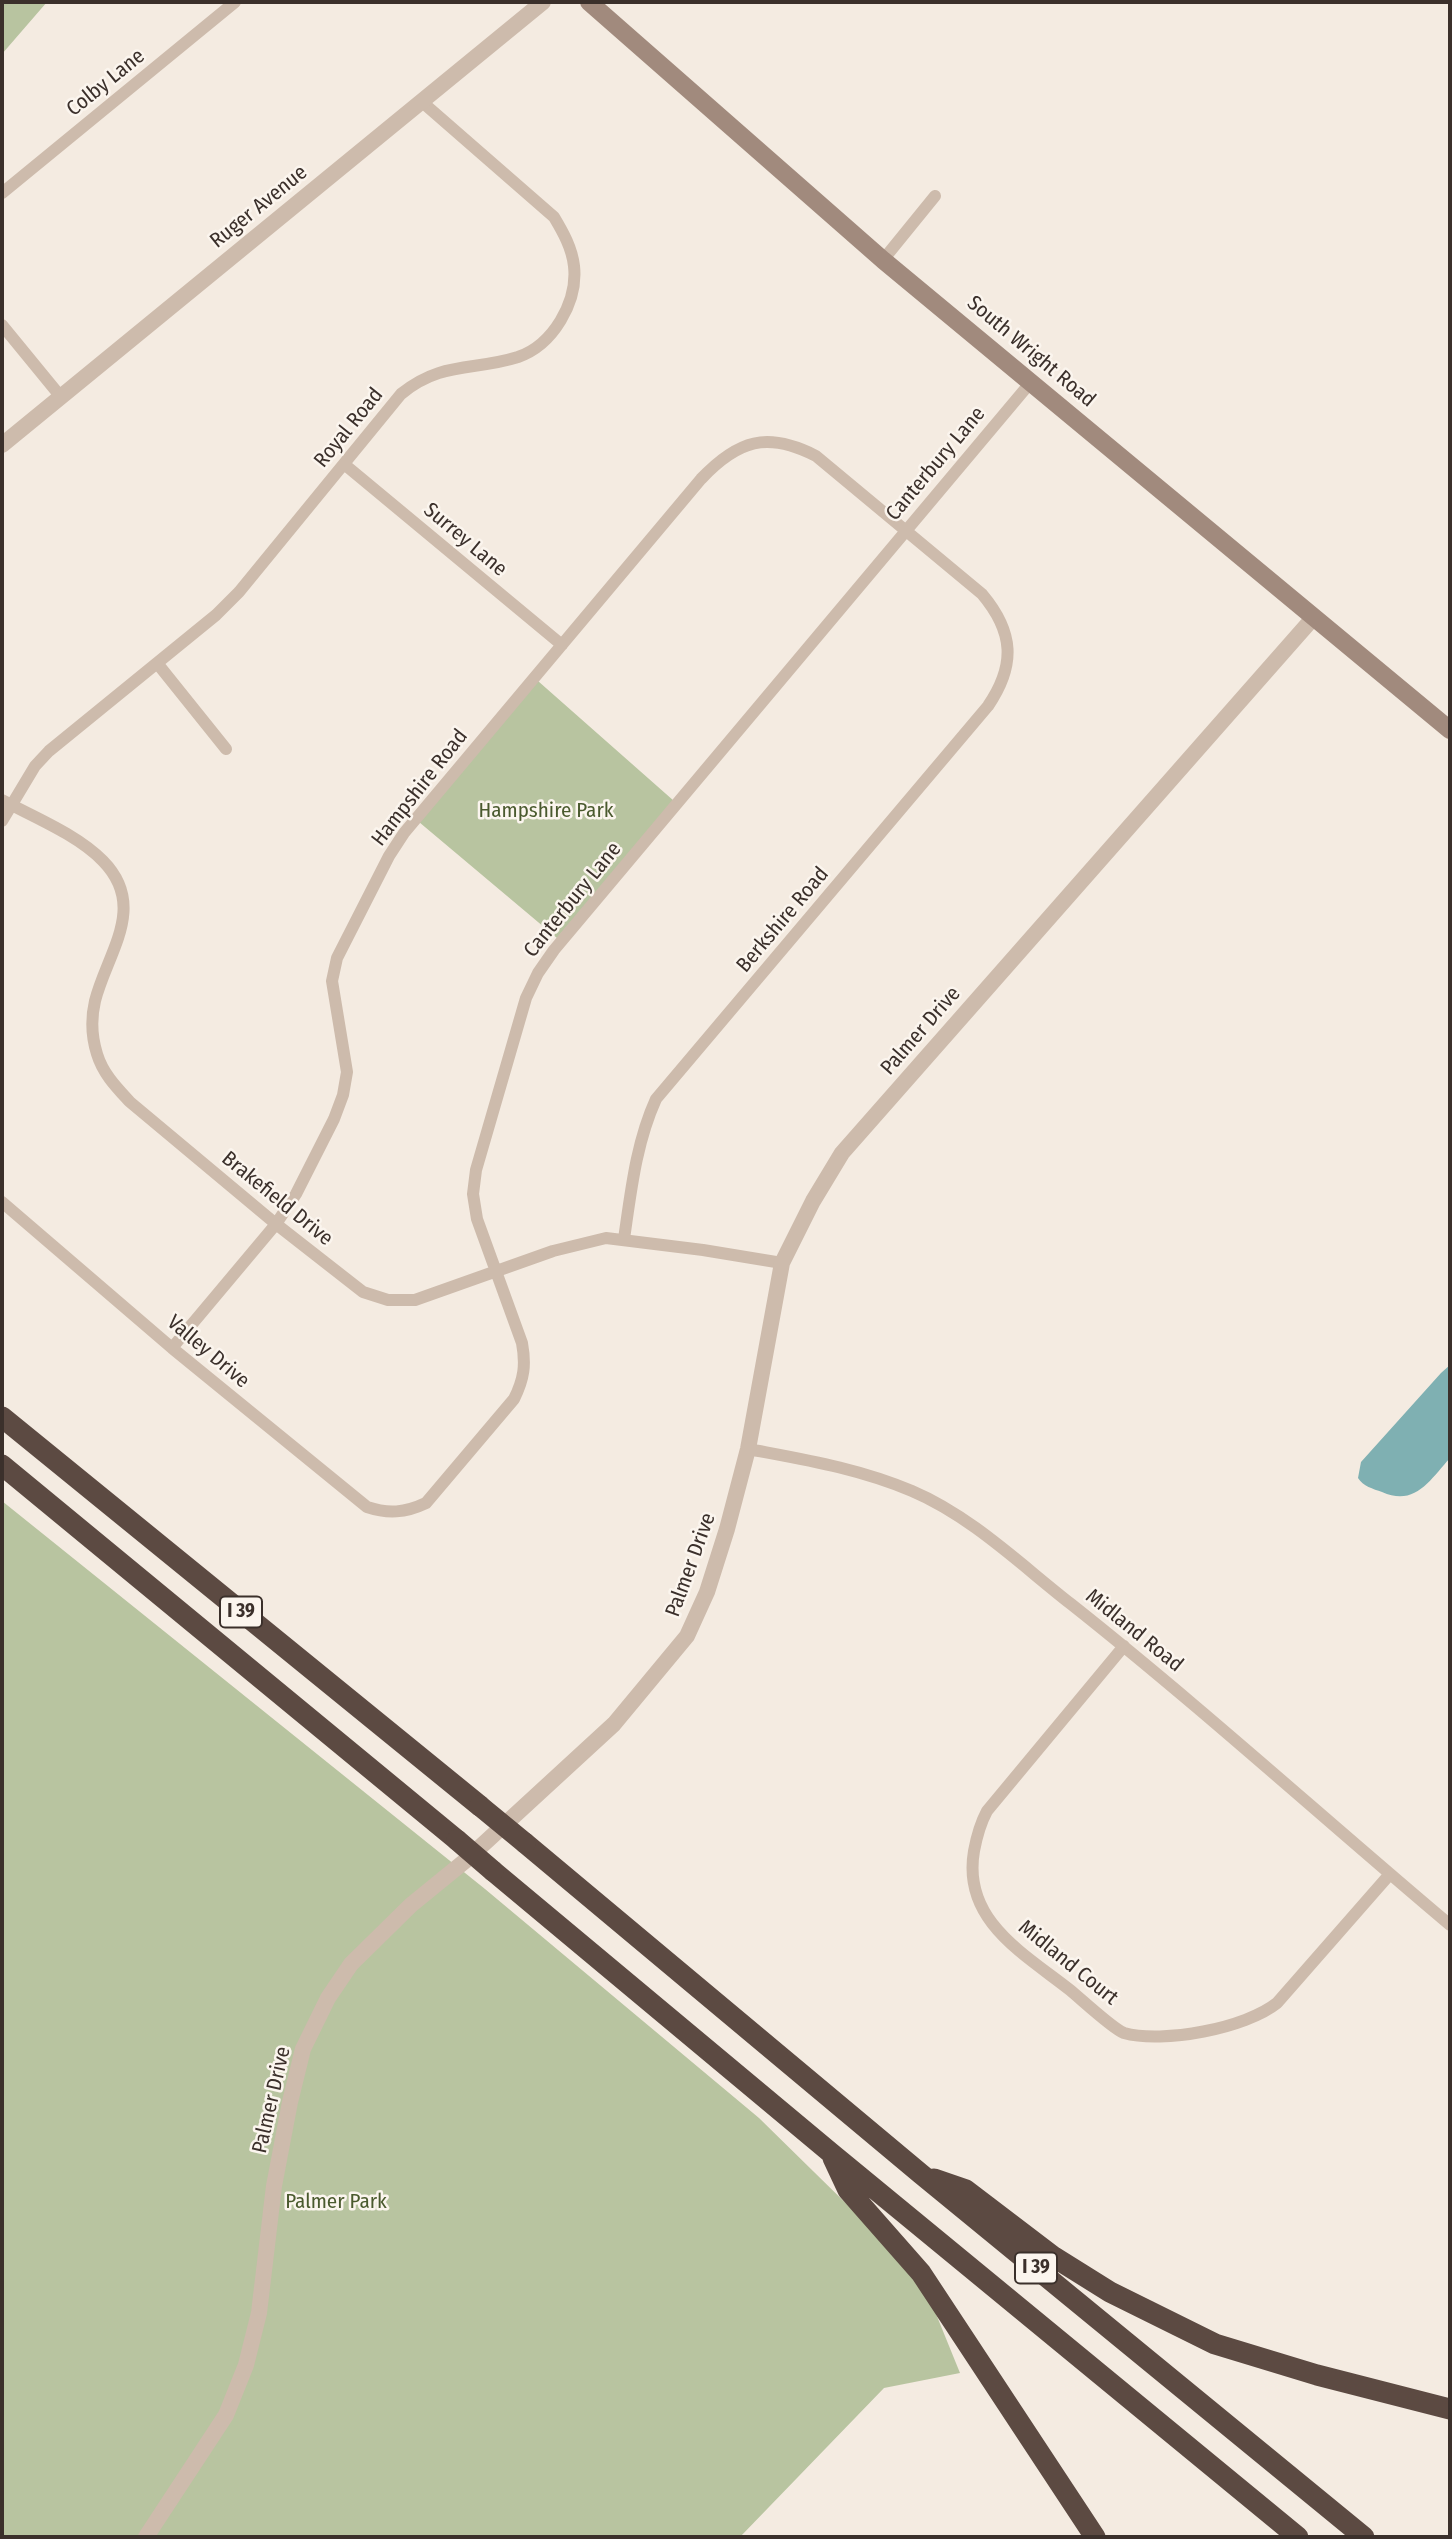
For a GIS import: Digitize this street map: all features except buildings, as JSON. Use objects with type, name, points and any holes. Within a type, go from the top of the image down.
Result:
[{"type":"highway","name":"I 39","points":[[2,1417],[525,1843],[920,2174],[1364,2537]]},
{"type":"highway","name":"I 39","points":[[2,1465],[1298,2537]]},
{"type":"highway","points":[[831,2153],[848,2190],[921,2273],[1096,2537]]},
{"type":"highway","points":[[920,2174],[966,2190],[1054,2257],[1110,2292],[1215,2344],[1450,2409]]},
{"type":"highway","points":[[1382,2392],[1450,2400]]},
{"type":"main road","name":"South Wright Road","points":[[589,2],[883,260],[1450,730]]},
{"type":"street","name":"Colby Lane","points":[[2,193],[235,2]]},
{"type":"street","name":"Ruger Avenue","points":[[2,445],[543,2]]},
{"type":"street","name":"Royal Road","points":[[2,821],[6,803],[49,751],[216,615],[239,592],[401,394],[417,381],[438,372],[520,356],[544,342],[561,320],[572,295],[574,267],[568,240],[554,216],[421,102]]},
{"type":"street","points":[[883,260],[935,196]]},
{"type":"street","points":[[2,325],[61,397]]},
{"type":"street","name":"Canterbury Lane","points":[[399,1512],[426,1503],[514,1399],[523,1381],[526,1363],[522,1343],[477,1219],[473,1194],[476,1170],[526,998],[538,973],[554,950],[1031,382]]},
{"type":"street","name":"Hampshire Road","points":[[172,1348],[276,1224],[334,1119],[343,1095],[347,1072],[332,981],[337,958],[389,856],[404,833],[701,479],[719,460],[739,448],[759,442],[778,441],[797,446],[816,456],[905,531]]},
{"type":"street","name":"Surrey Lane","points":[[344,464],[562,645]]},
{"type":"street","name":"Berkshire Road","points":[[624,1239],[640,1144],[656,1099],[999,690],[1006,672],[1008,644],[998,612],[982,594],[905,531]]},
{"type":"street","name":"Palmer Drive","points":[[146,2537],[226,2415],[246,2365],[259,2314],[274,2186],[290,2102],[303,2049],[328,1998],[351,1964],[411,1905],[465,1861],[614,1724],[687,1636],[707,1592],[748,1449],[782,1263],[813,1200],[842,1153],[1314,617]]},
{"type":"street","points":[[157,663],[226,750]]},
{"type":"street","name":"Brakefield Drive","points":[[6,803],[88,847],[105,863],[117,881],[123,904],[123,928],[95,1002],[92,1029],[97,1056],[110,1081],[130,1102],[276,1224],[363,1292],[388,1300],[415,1300],[553,1251],[606,1238],[782,1263]]},
{"type":"street","name":"Valley Drive","points":[[2,1202],[172,1348],[367,1507],[383,1512],[399,1512]]},
{"type":"street","name":"Midland Road","points":[[748,1449],[848,1468],[913,1492],[969,1524],[1124,1646],[1249,1750],[1450,1925]]},
{"type":"street","name":"Midland Court","points":[[1124,1646],[987,1811],[978,1827],[971,1867],[978,1900],[1002,1936],[1122,2032],[1168,2036],[1202,2031],[1257,2017],[1277,2003],[1390,1874]]},
{"type":"green space","points":[[2,2],[47,2],[2,54]]},
{"type":"green space","name":"Hampshire Park","points":[[538,681],[674,801],[557,938],[419,822]]},
{"type":"green space","name":"Palmer Park","points":[[2,1501],[485,1889],[759,2118],[921,2277],[960,2373],[884,2388],[740,2537],[2,2537]]},
{"type":"water","points":[[1450,1365],[1450,1458],[1413,1494],[1394,1496],[1363,1483],[1358,1478],[1361,1462]]}]
